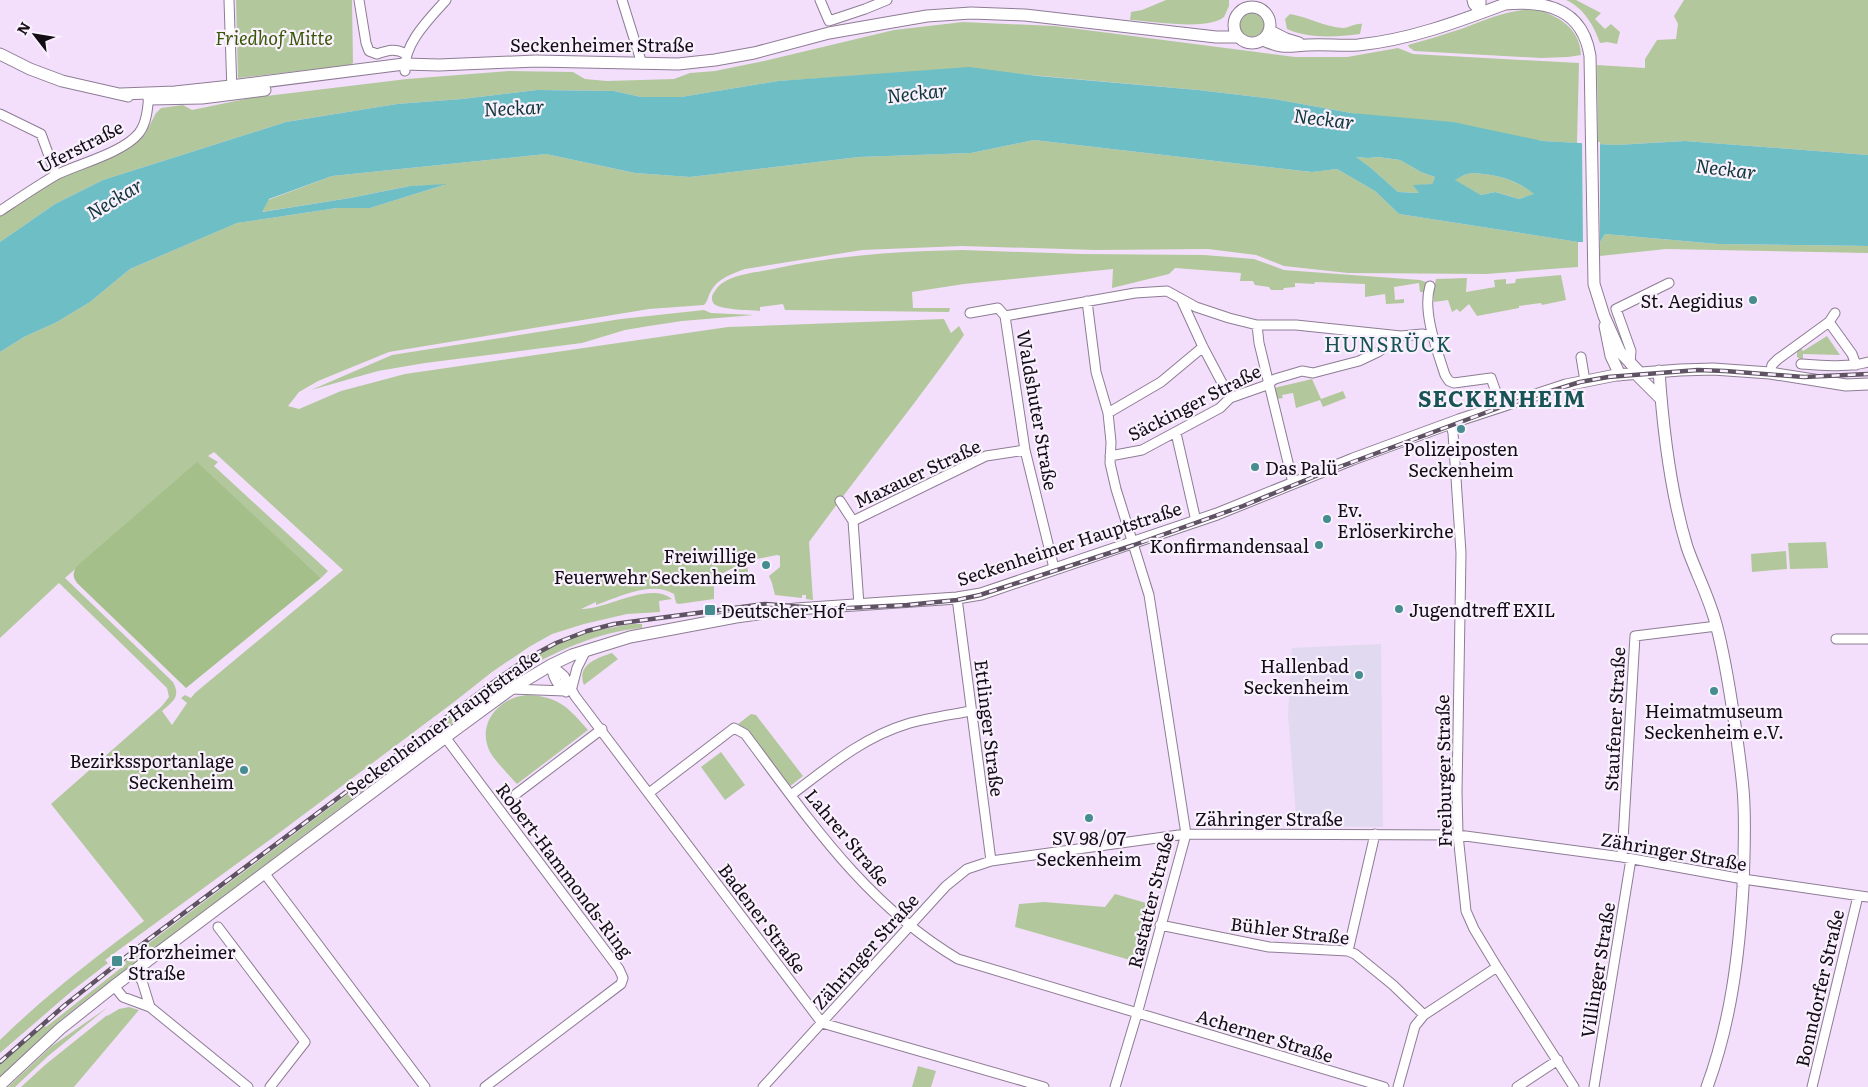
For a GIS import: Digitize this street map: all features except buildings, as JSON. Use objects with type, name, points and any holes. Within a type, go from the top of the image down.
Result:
[{"type":"main road","points":[[1267,35],[1274,45],[1290,48],[1308,45],[1358,45],[1404,38],[1505,4],[1521,1],[1538,1],[1556,6],[1569,14],[1582,30],[1588,42],[1593,277],[1604,316],[1606,337],[1616,354],[1635,370],[1661,399]]},
{"type":"main road","points":[[1249,3],[1266,12],[1270,20],[1267,35],[1253,44],[1242,41],[1238,37],[1234,25],[1238,6],[1249,3]]},
{"type":"main road","name":"Seckenheimer Straße","points":[[0,54],[30,69],[62,81],[134,98],[149,96],[189,99],[232,90],[405,63],[424,70],[439,65],[536,61],[678,64],[715,60],[761,51],[829,33],[927,16],[971,13],[1026,16],[1226,38],[1238,37]]},
{"type":"main road","name":"Seckenheimer Straße","points":[[1208,36],[1234,25]]},
{"type":"main road","points":[[1616,354],[1616,376]]},
{"type":"main road","points":[[1599,378],[1616,354]]},
{"type":"main road","name":"Seckenheimer Hauptstraße","points":[[0,1085],[60,1029],[114,986],[445,737],[511,689],[551,664],[586,650],[644,634],[718,620],[796,609],[957,598],[981,594],[1196,521],[1450,423],[1566,385],[1616,376],[1635,370],[1713,369],[1796,377],[1846,385],[1868,384]]},
{"type":"main road","points":[[1659,371],[1676,507],[1688,548],[1717,626],[1729,685],[1743,789],[1745,834],[1740,940],[1736,974],[1721,1047],[1707,1087]]},
{"type":"street","points":[[229,0],[232,90]]},
{"type":"street","points":[[359,0],[367,47],[370,51],[377,54],[398,50],[405,63]]},
{"type":"street","points":[[405,63],[428,21],[446,0]]},
{"type":"street","points":[[622,0],[642,64]]},
{"type":"street","points":[[820,0],[828,21],[865,10],[887,0]]},
{"type":"street","points":[[1472,0],[1481,13]]},
{"type":"street","points":[[1481,0],[1481,13]]},
{"type":"street","name":"Uferstraße","points":[[0,211],[56,175],[132,140],[142,127],[149,96]]},
{"type":"street","points":[[0,114],[38,132],[43,138],[56,175]]},
{"type":"street","points":[[1635,370],[1629,341],[1616,309],[1669,282]]},
{"type":"street","points":[[1430,286],[1427,296],[1433,336],[1448,381],[1463,383],[1491,378],[1501,406]]},
{"type":"street","points":[[970,313],[998,308],[1005,316],[1135,293],[1167,290],[1196,307],[1229,318],[1257,324],[1401,336],[1422,334],[1433,336]]},
{"type":"street","points":[[1180,299],[1202,347],[1230,398]]},
{"type":"street","name":"Rastatter Straße","points":[[1087,301],[1096,372],[1108,413],[1110,463],[1116,489],[1149,594],[1186,834],[1115,1087]]},
{"type":"street","points":[[1770,374],[1772,365],[1778,358],[1829,322],[1835,313]]},
{"type":"street","name":"Waldshuter Straße","points":[[1005,316],[1025,450],[1054,568]]},
{"type":"street","points":[[1829,322],[1852,354],[1856,365]]},
{"type":"street","points":[[1257,324],[1259,343],[1293,483]]},
{"type":"street","name":"Säckinger Straße","points":[[1110,456],[1142,450],[1220,408],[1230,398],[1275,379],[1302,371],[1313,373],[1359,361],[1378,352],[1401,336]]},
{"type":"street","points":[[1616,354],[1626,348],[1629,341]]},
{"type":"street","points":[[1108,413],[1161,382],[1202,347]]},
{"type":"street","points":[[1791,350],[1794,359],[1800,364],[1856,365],[1868,362]]},
{"type":"street","points":[[1581,357],[1585,381]]},
{"type":"street","points":[[1796,377],[1800,364]]},
{"type":"street","name":"Freiburger Straße","points":[[1450,423],[1453,432],[1461,553],[1457,792],[1458,835],[1466,911],[1474,929],[1497,967],[1574,1087]]},
{"type":"street","points":[[1176,433],[1196,521]]},
{"type":"street","name":"Maxauer Straße","points":[[853,521],[986,456],[1025,450]]},
{"type":"street","name":"Maxauer Straße","points":[[840,502],[853,521],[859,605]]},
{"type":"street","name":"Ettlinger Straße","points":[[957,598],[991,861]]},
{"type":"street","name":"Staufener Straße","points":[[1622,857],[1635,636],[1717,626]]},
{"type":"street","points":[[1836,639],[1868,639]]},
{"type":"street","points":[[511,689],[571,692],[577,668],[586,650]]},
{"type":"street","name":"Badener Straße","points":[[551,664],[557,683],[571,692],[602,729],[822,1023]]},
{"type":"street","points":[[791,795],[849,752],[884,732],[907,724],[972,711]]},
{"type":"street","name":"Lahrer Straße","points":[[649,793],[734,728],[745,734],[846,864],[873,894],[930,942],[958,959],[1137,1014]]},
{"type":"street","points":[[516,794],[602,729]]},
{"type":"street","name":"Robert-Hammonds-Ring","points":[[445,737],[619,969],[623,978],[621,984],[606,996],[485,1087]]},
{"type":"street","name":"Zähringer Straße","points":[[766,1086],[946,886],[967,869],[991,861],[1186,834],[1458,835],[1622,857],[1743,879],[1868,897]]},
{"type":"street","points":[[1348,951],[1375,834]]},
{"type":"street","name":"Villinger Straße","points":[[1594,1087],[1632,859]]},
{"type":"street","points":[[265,874],[425,1087]]},
{"type":"street","name":"Bonndorfer Straße","points":[[1812,1087],[1858,896]]},
{"type":"street","name":"Bühler Straße","points":[[1160,925],[1269,947],[1348,951],[1355,954],[1393,985],[1424,1015]]},
{"type":"street","points":[[218,927],[305,1042],[270,1087]]},
{"type":"street","points":[[1398,1087],[1415,1026],[1424,1015],[1497,967]]},
{"type":"street","points":[[135,970],[142,981],[150,1007]]},
{"type":"street","points":[[114,986],[123,997],[150,1007],[248,1087]]},
{"type":"street","name":"Acherner Straße","points":[[1137,1014],[1384,1087]]},
{"type":"street","points":[[822,1023],[1044,1087]]},
{"type":"street","points":[[1517,1087],[1558,1060]]},
{"type":"shaded area","points":[[197,462],[321,578],[186,688],[77,583],[74,574],[77,566]]},
{"type":"shaded area","points":[[1381,644],[1383,827],[1297,826],[1288,715],[1292,648]]},
{"type":"green space","name":"Friedhof Mitte","points":[[236,0],[352,0],[353,63],[238,78]]},
{"type":"green space","points":[[1166,0],[1229,0],[1229,6],[1224,17],[1205,24],[1130,20],[1131,12],[1142,10]]},
{"type":"green space","points":[[1566,0],[1576,0],[1601,13],[1595,19],[1605,29],[1611,24],[1620,32],[1617,44],[1600,43],[1588,18]]},
{"type":"green space","points":[[1684,0],[1868,0],[1868,155],[1685,141],[1616,145],[1598,144],[1597,65],[1645,68],[1645,59],[1657,40],[1676,39],[1678,24],[1674,16]]},
{"type":"green space","points":[[1534,9],[1551,15],[1566,24],[1577,37],[1581,55],[1541,58],[1414,51],[1408,45],[1498,16]]},
{"type":"green space","points":[[1252,11],[1261,15],[1265,24],[1261,33],[1252,37],[1243,33],[1239,24],[1243,15]]},
{"type":"green space","points":[[1290,14],[1336,27],[1346,28],[1362,24],[1360,34],[1313,36],[1295,32],[1287,29],[1285,19]]},
{"type":"green space","points":[[963,22],[1055,26],[1295,57],[1347,57],[1398,48],[1413,54],[1579,63],[1577,143],[1543,141],[1351,113],[1274,99],[1198,90],[1009,73],[901,73],[778,81],[681,97],[641,97],[614,91],[537,90],[397,104],[286,122],[103,180],[55,204],[0,242],[0,215],[66,174],[126,150],[145,134],[156,113],[161,108],[183,105],[192,110],[250,98],[407,79],[509,71],[573,72],[585,79],[607,81],[674,79],[690,73],[715,71],[764,61],[894,30]]},
{"type":"green space","points":[[1034,140],[1311,172],[1337,169],[1375,191],[1399,214],[1578,242],[1578,267],[1486,274],[1348,273],[1284,266],[1256,255],[1208,249],[1096,250],[962,246],[862,250],[745,269],[717,283],[704,305],[649,309],[389,352],[318,381],[299,392],[288,406],[299,409],[341,391],[405,374],[728,327],[944,319],[951,333],[959,326],[964,335],[809,542],[813,600],[806,599],[806,595],[802,595],[802,598],[775,595],[769,576],[780,567],[780,556],[777,555],[747,561],[748,572],[737,573],[733,568],[719,575],[714,587],[714,599],[679,604],[676,603],[674,594],[665,590],[645,589],[596,605],[596,602],[581,609],[652,593],[663,594],[672,599],[659,601],[660,612],[627,614],[584,624],[552,634],[529,647],[492,672],[275,836],[105,960],[108,963],[73,990],[0,1053],[0,1040],[34,1008],[144,921],[51,804],[162,706],[169,697],[167,688],[59,583],[0,638],[0,352],[90,302],[130,269],[237,223],[337,208],[370,208],[444,185],[410,186],[350,198],[261,212],[268,200],[332,176],[546,154],[635,173],[690,177],[859,157],[971,153]],"holes":[[[214,452],[343,570],[191,698],[185,695],[181,698],[187,703],[172,725],[162,711],[175,698],[176,691],[173,682],[65,578],[197,463],[321,578],[328,571],[214,466],[218,462],[208,456]]]},
{"type":"green space","points":[[1355,157],[1378,157],[1400,160],[1421,172],[1435,177],[1432,184],[1414,186],[1420,193],[1398,192],[1371,168]]},
{"type":"green space","points":[[1471,173],[1505,178],[1535,194],[1519,199],[1495,192],[1481,195],[1454,180]]},
{"type":"green space","points":[[1605,234],[1718,244],[1868,246],[1868,253],[1666,249],[1600,256],[1600,242]]},
{"type":"green space","points":[[962,250],[1081,254],[1204,255],[1254,259],[1284,270],[1426,282],[1424,292],[1420,292],[1419,283],[1394,287],[1395,300],[1404,299],[1404,303],[1386,304],[1385,294],[1365,297],[1365,284],[1295,283],[1295,287],[1271,290],[1269,287],[1255,285],[1253,281],[1240,281],[1241,273],[1175,268],[1169,274],[1112,288],[1113,269],[964,284],[912,292],[913,308],[950,308],[949,312],[785,310],[783,304],[760,307],[760,311],[718,306],[712,300],[713,294],[721,284],[732,278],[750,273],[816,261],[864,255]]},
{"type":"green space","points":[[1561,275],[1566,300],[1542,305],[1541,303],[1519,306],[1519,308],[1477,316],[1469,304],[1460,312],[1457,309],[1452,312],[1448,300],[1434,302],[1433,292],[1436,279],[1467,278],[1466,292],[1495,287],[1494,280],[1506,279],[1506,284],[1515,283],[1516,279]]},
{"type":"green space","points":[[704,310],[711,313],[754,315],[682,321],[625,330],[582,343],[425,363],[378,371],[311,390],[392,355],[621,319]]},
{"type":"green space","points":[[1827,336],[1840,355],[1803,354],[1803,360],[1797,357],[1800,347],[1803,351]]},
{"type":"green space","points":[[1312,379],[1321,399],[1343,391],[1346,398],[1323,407],[1320,400],[1296,408],[1293,393],[1282,395],[1283,398],[1277,399],[1274,388]]},
{"type":"green space","points":[[1826,542],[1828,568],[1790,569],[1788,543]]},
{"type":"green space","points":[[1786,551],[1787,569],[1752,572],[1751,554]]},
{"type":"green space","points":[[631,624],[642,624],[642,628],[611,633],[595,638],[552,655],[523,670],[95,993],[62,1019],[0,1077],[0,1065],[44,1025],[46,1027],[126,964],[125,961],[488,689],[535,657],[573,637]]},
{"type":"green space","points":[[612,653],[618,659],[584,685],[582,678],[585,667],[594,660]]},
{"type":"green space","points":[[527,695],[555,700],[562,704],[588,730],[517,784],[491,754],[486,740],[486,730],[493,713],[500,706],[517,697]]},
{"type":"green space","points":[[751,714],[756,715],[803,776],[789,787],[744,728],[738,724]]},
{"type":"green space","points":[[721,752],[745,785],[725,800],[701,767]]},
{"type":"green space","points":[[1115,894],[1153,905],[1137,962],[1015,927],[1019,904],[1044,902],[1105,907]]},
{"type":"green space","points":[[108,1007],[47,1057],[15,1087],[8,1087],[52,1046]]},
{"type":"green space","points":[[129,1007],[139,1010],[74,1087],[21,1087],[106,1016],[119,1009]]},
{"type":"green space","points":[[918,1066],[936,1071],[931,1087],[912,1087]]},
{"type":"water","name":"Neckar","points":[[969,67],[1038,76],[1198,90],[1274,99],[1351,113],[1453,122],[1543,141],[1616,145],[1685,141],[1868,155],[1868,246],[1718,244],[1605,234],[1600,242],[1578,242],[1399,214],[1375,191],[1337,169],[1312,172],[1034,140],[971,153],[859,157],[690,177],[635,173],[546,154],[332,176],[269,199],[262,212],[410,186],[447,184],[370,208],[337,208],[237,223],[130,269],[90,302],[0,352],[0,242],[55,204],[103,180],[286,122],[397,104],[537,90],[614,91],[641,97],[681,97],[778,81]],"holes":[[[1356,157],[1400,160],[1421,172],[1435,177],[1432,184],[1413,185],[1419,193],[1398,192]],[[1471,173],[1505,178],[1534,194],[1519,199],[1495,192],[1481,195],[1455,180]]]},
{"type":"pier","points":[[1582,141],[1600,142],[1600,245],[1583,244]]},
{"type":"railway","points":[[0,1062],[65,1005],[141,945],[500,677],[528,658],[556,643],[587,631],[614,624],[765,604],[829,609],[907,605],[957,600],[980,595],[1134,545],[1243,506],[1323,473],[1509,404],[1580,382],[1608,377],[1698,370],[1804,377],[1868,374]]},
{"type":"place","name":"St. Aegidius","points":[[1753,300]]},
{"type":"place","name":"Polizeiposten Seckenheim","points":[[1461,429]]},
{"type":"place","name":"Das Palü","points":[[1255,467]]},
{"type":"place","name":"Ev. Erlöserkirche","points":[[1327,519]]},
{"type":"place","name":"Konfirmandensaal","points":[[1319,545]]},
{"type":"place","name":"Freiwillige Feuerwehr Seckenheim","points":[[766,565]]},
{"type":"place","name":"Jugendtreff EXIL","points":[[1399,609]]},
{"type":"place","name":"Deutscher Hof","points":[[710,610]]},
{"type":"place","name":"Hallenbad Seckenheim","points":[[1359,675]]},
{"type":"place","name":"Heimatmuseum Seckenheim e.V.","points":[[1714,691]]},
{"type":"place","name":"Bezirkssportanlage Seckenheim","points":[[244,770]]},
{"type":"place","name":"SV 98/07 Seckenheim","points":[[1089,818]]},
{"type":"place","name":"Pforzheimer Straße","points":[[117,961]]},
{"type":"district","name":"HUNSRÜCK","points":[[1388,343]]},
{"type":"district","name":"SECKENHEIM","points":[[1502,397]]}]
